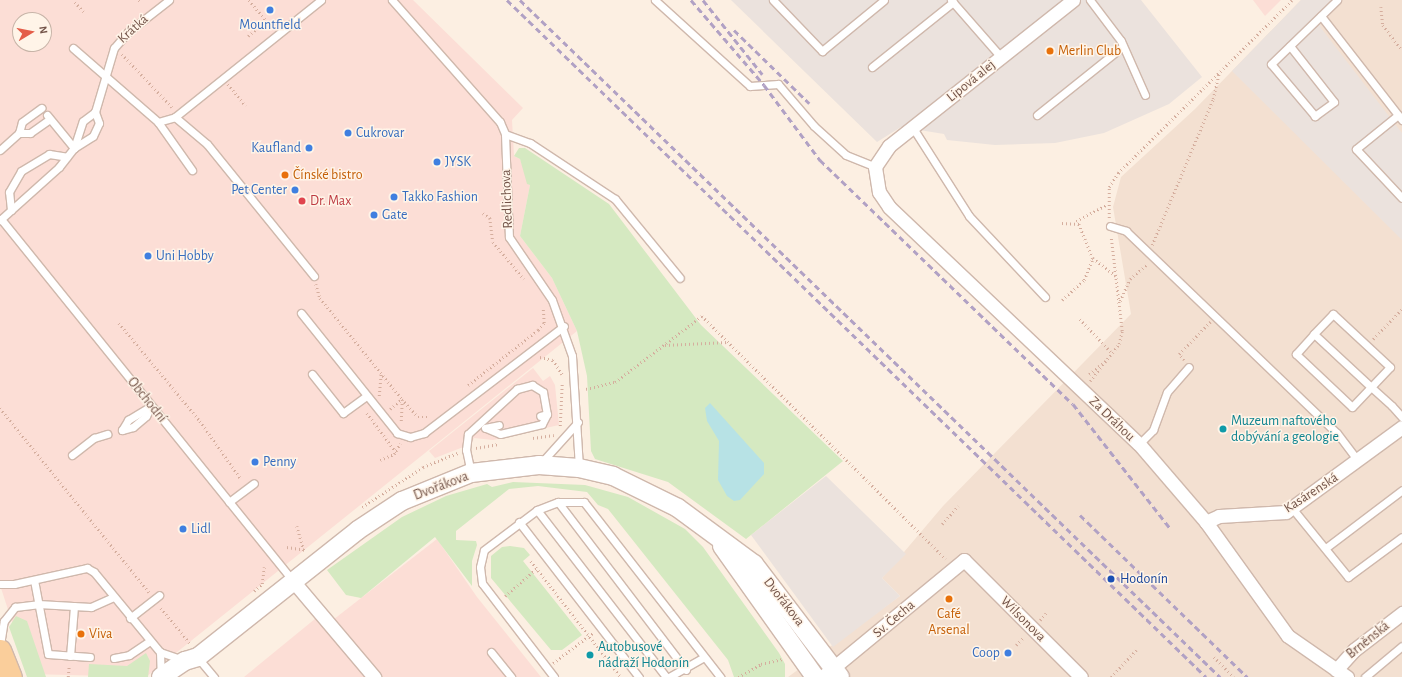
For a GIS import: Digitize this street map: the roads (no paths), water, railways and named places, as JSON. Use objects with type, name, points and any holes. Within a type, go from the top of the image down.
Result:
[{"type":"main road","name":"Dvořákova","points":[[161,677],[190,660],[379,515],[426,489],[471,473],[539,465],[579,468],[643,488],[678,508],[717,539],[754,564],[832,674]]},
{"type":"main road","name":"Dvořákova","points":[[717,539],[815,677]]},
{"type":"street","name":"Lipová alej","points":[[875,167],[889,146],[914,128],[1000,56],[1073,0]]},
{"type":"street","name":"Za Dráhou","points":[[875,167],[875,183],[889,207],[1138,444],[1206,522],[1276,624],[1300,646],[1339,674]]},
{"type":"street","name":"Kasárenská","points":[[1206,522],[1219,516],[1276,514],[1292,508],[1358,461],[1402,427]]},
{"type":"street","name":"Sv. Čecha","points":[[832,674],[960,564]]},
{"type":"street","name":"Wilsonova","points":[[960,564],[1081,677]]},
{"type":"street","points":[[293,581],[374,677]]},
{"type":"street","name":"Brněnská","points":[[1339,674],[1354,650],[1402,613]]},
{"type":"lane","name":"Krátká","points":[[94,112],[105,75],[119,40],[169,0]]},
{"type":"lane","points":[[158,122],[175,117],[321,0]]},
{"type":"lane","name":"Redlichova","points":[[392,0],[496,114],[505,134],[508,237],[552,300],[564,326],[574,368],[578,422],[579,468]]},
{"type":"lane","points":[[655,0],[750,86],[778,84],[814,126],[846,155],[875,167]]},
{"type":"lane","points":[[773,0],[822,51],[884,0]]},
{"type":"lane","points":[[1090,0],[1123,46],[1145,95]]},
{"type":"lane","points":[[1290,46],[1334,102],[1315,116],[1270,64],[1337,0]]},
{"type":"lane","points":[[872,67],[952,1],[1000,56]]},
{"type":"lane","points":[[1321,16],[1400,118],[1356,149],[1402,198]]},
{"type":"lane","points":[[1037,115],[1123,46]]},
{"type":"lane","points":[[73,48],[158,122],[192,170]]},
{"type":"lane","points":[[0,150],[19,133],[22,122],[41,108]]},
{"type":"lane","name":"Obchodní","points":[[74,148],[93,136],[98,123],[94,112],[83,121],[74,148],[67,157],[0,220],[293,581]]},
{"type":"lane","points":[[19,133],[30,133],[49,117],[74,148]]},
{"type":"lane","points":[[175,117],[207,144],[314,276]]},
{"type":"lane","points":[[914,128],[969,216],[1045,297]]},
{"type":"lane","points":[[505,134],[530,143],[615,199],[680,278]]},
{"type":"lane","points":[[11,210],[9,192],[21,171],[49,154],[67,157]]},
{"type":"lane","points":[[1110,226],[1126,230],[1338,433],[1358,461]]},
{"type":"lane","points":[[301,313],[397,433],[417,436],[564,326]]},
{"type":"lane","points":[[1333,314],[1390,367],[1352,406],[1296,354],[1314,334],[1333,314]]},
{"type":"lane","points":[[1314,334],[1402,417]]},
{"type":"lane","points":[[1138,444],[1153,430],[1167,392],[1189,368]]},
{"type":"lane","points":[[312,374],[343,413],[366,396]]},
{"type":"lane","points":[[471,473],[465,442],[475,426],[524,385],[532,385],[543,392],[544,423],[500,434],[486,428],[475,426]]},
{"type":"lane","points":[[539,465],[578,422]]},
{"type":"lane","points":[[486,428],[499,425]]},
{"type":"lane","points":[[72,455],[94,438],[107,434]]},
{"type":"lane","points":[[230,502],[254,483]]},
{"type":"lane","points":[[1327,547],[1402,490]]},
{"type":"lane","points":[[558,502],[686,670]]},
{"type":"lane","points":[[554,677],[496,602],[480,575],[484,550],[519,522],[537,510],[558,502],[584,502],[720,677]]},
{"type":"lane","points":[[1292,508],[1327,547],[1348,577],[1402,537]]},
{"type":"lane","points":[[537,510],[666,677]]},
{"type":"lane","points":[[519,522],[639,677]]},
{"type":"lane","points":[[0,584],[34,580],[87,568],[160,652],[190,660],[214,677]]},
{"type":"lane","points":[[34,580],[48,654],[90,657]]},
{"type":"lane","points":[[130,618],[159,595]]},
{"type":"lane","points":[[0,645],[10,611],[21,605],[38,604],[91,607],[113,597]]},
{"type":"lane","points":[[70,656],[74,606]]},
{"type":"lane","points":[[114,658],[129,655],[150,641]]},
{"type":"lane","points":[[1365,677],[1402,646]]},
{"type":"lane","points":[[160,652],[161,677]]},
{"type":"lane","points":[[491,652],[511,677]]},
{"type":"lane","points":[[669,677],[686,670],[704,657]]},
{"type":"water","points":[[710,403],[764,463],[764,474],[740,500],[734,501],[727,496],[718,480],[719,441],[707,421],[705,408]]},
{"type":"railway","points":[[507,0],[1206,677]]},
{"type":"railway","points":[[520,0],[1220,677]]},
{"type":"railway","points":[[691,0],[764,85],[820,160],[1073,404],[1170,528]]},
{"type":"railway","points":[[703,0],[762,74]]},
{"type":"railway","points":[[734,30],[809,103]]},
{"type":"railway","points":[[1080,515],[1247,677]]},
{"type":"place","name":"Mountfield","points":[[270,10]]},
{"type":"place","name":"Merlin Club","points":[[1050,51]]},
{"type":"place","name":"Cukrovar","points":[[348,133]]},
{"type":"place","name":"Kaufland","points":[[309,148]]},
{"type":"place","name":"JYSK","points":[[437,162]]},
{"type":"place","name":"Čínské bistro","points":[[285,175]]},
{"type":"place","name":"Pet Center","points":[[295,190]]},
{"type":"place","name":"Takko Fashion","points":[[394,197]]},
{"type":"place","name":"Dr. Max","points":[[302,201]]},
{"type":"place","name":"Gate","points":[[374,215]]},
{"type":"place","name":"Uni Hobby","points":[[148,256]]},
{"type":"place","name":"Muzeum naftového dobývání a geologie","points":[[1223,429]]},
{"type":"place","name":"Penny","points":[[255,462]]},
{"type":"place","name":"Lidl","points":[[183,529]]},
{"type":"place","name":"Hodonín","points":[[1111,579]]},
{"type":"place","name":"Café Arsenal","points":[[949,599]]},
{"type":"place","name":"Viva","points":[[81,634]]},
{"type":"place","name":"Coop","points":[[1008,653]]},
{"type":"place","name":"Autobusové nádraží Hodonín","points":[[590,655]]}]
